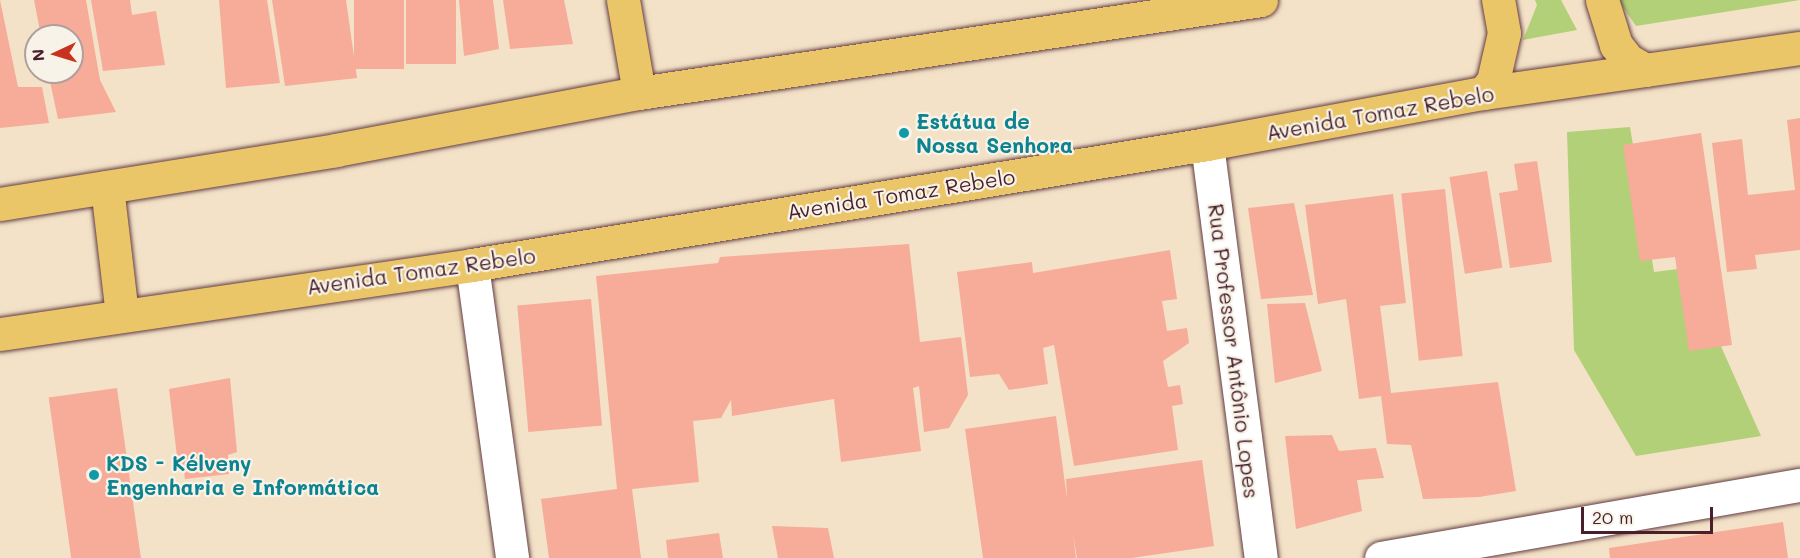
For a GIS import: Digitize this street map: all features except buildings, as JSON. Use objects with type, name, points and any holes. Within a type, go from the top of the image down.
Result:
[{"type":"main road","points":[[623,0],[639,93]]},
{"type":"main road","points":[[0,204],[336,150],[639,93],[1169,7],[1261,0]]},
{"type":"main road","points":[[1483,93],[1494,81],[1504,33],[1498,0]]},
{"type":"main road","points":[[1602,0],[1616,45],[1628,60],[1645,70]]},
{"type":"main road","name":"Avenida Tomaz Rebelo","points":[[0,334],[472,265],[1208,144],[1483,93],[1800,48]]},
{"type":"main road","points":[[107,187],[122,315]]},
{"type":"street","name":"Rua Professor Antônio Lopes","points":[[1208,144],[1262,558]]},
{"type":"street","points":[[472,265],[512,558]]},
{"type":"street","points":[[1381,558],[1800,485]]},
{"type":"green space","points":[[1535,0],[1561,0],[1577,30],[1523,40],[1537,5]]},
{"type":"green space","points":[[1618,0],[1800,0],[1636,26]]},
{"type":"green space","points":[[1630,127],[1654,272],[1686,268],[1761,436],[1636,456],[1574,350],[1567,132]]},
{"type":"place","name":"Estátua de Nossa Senhora","points":[[904,133]]},
{"type":"place","name":"KDS - Kélveny Engenharia e Informática","points":[[94,475]]}]
